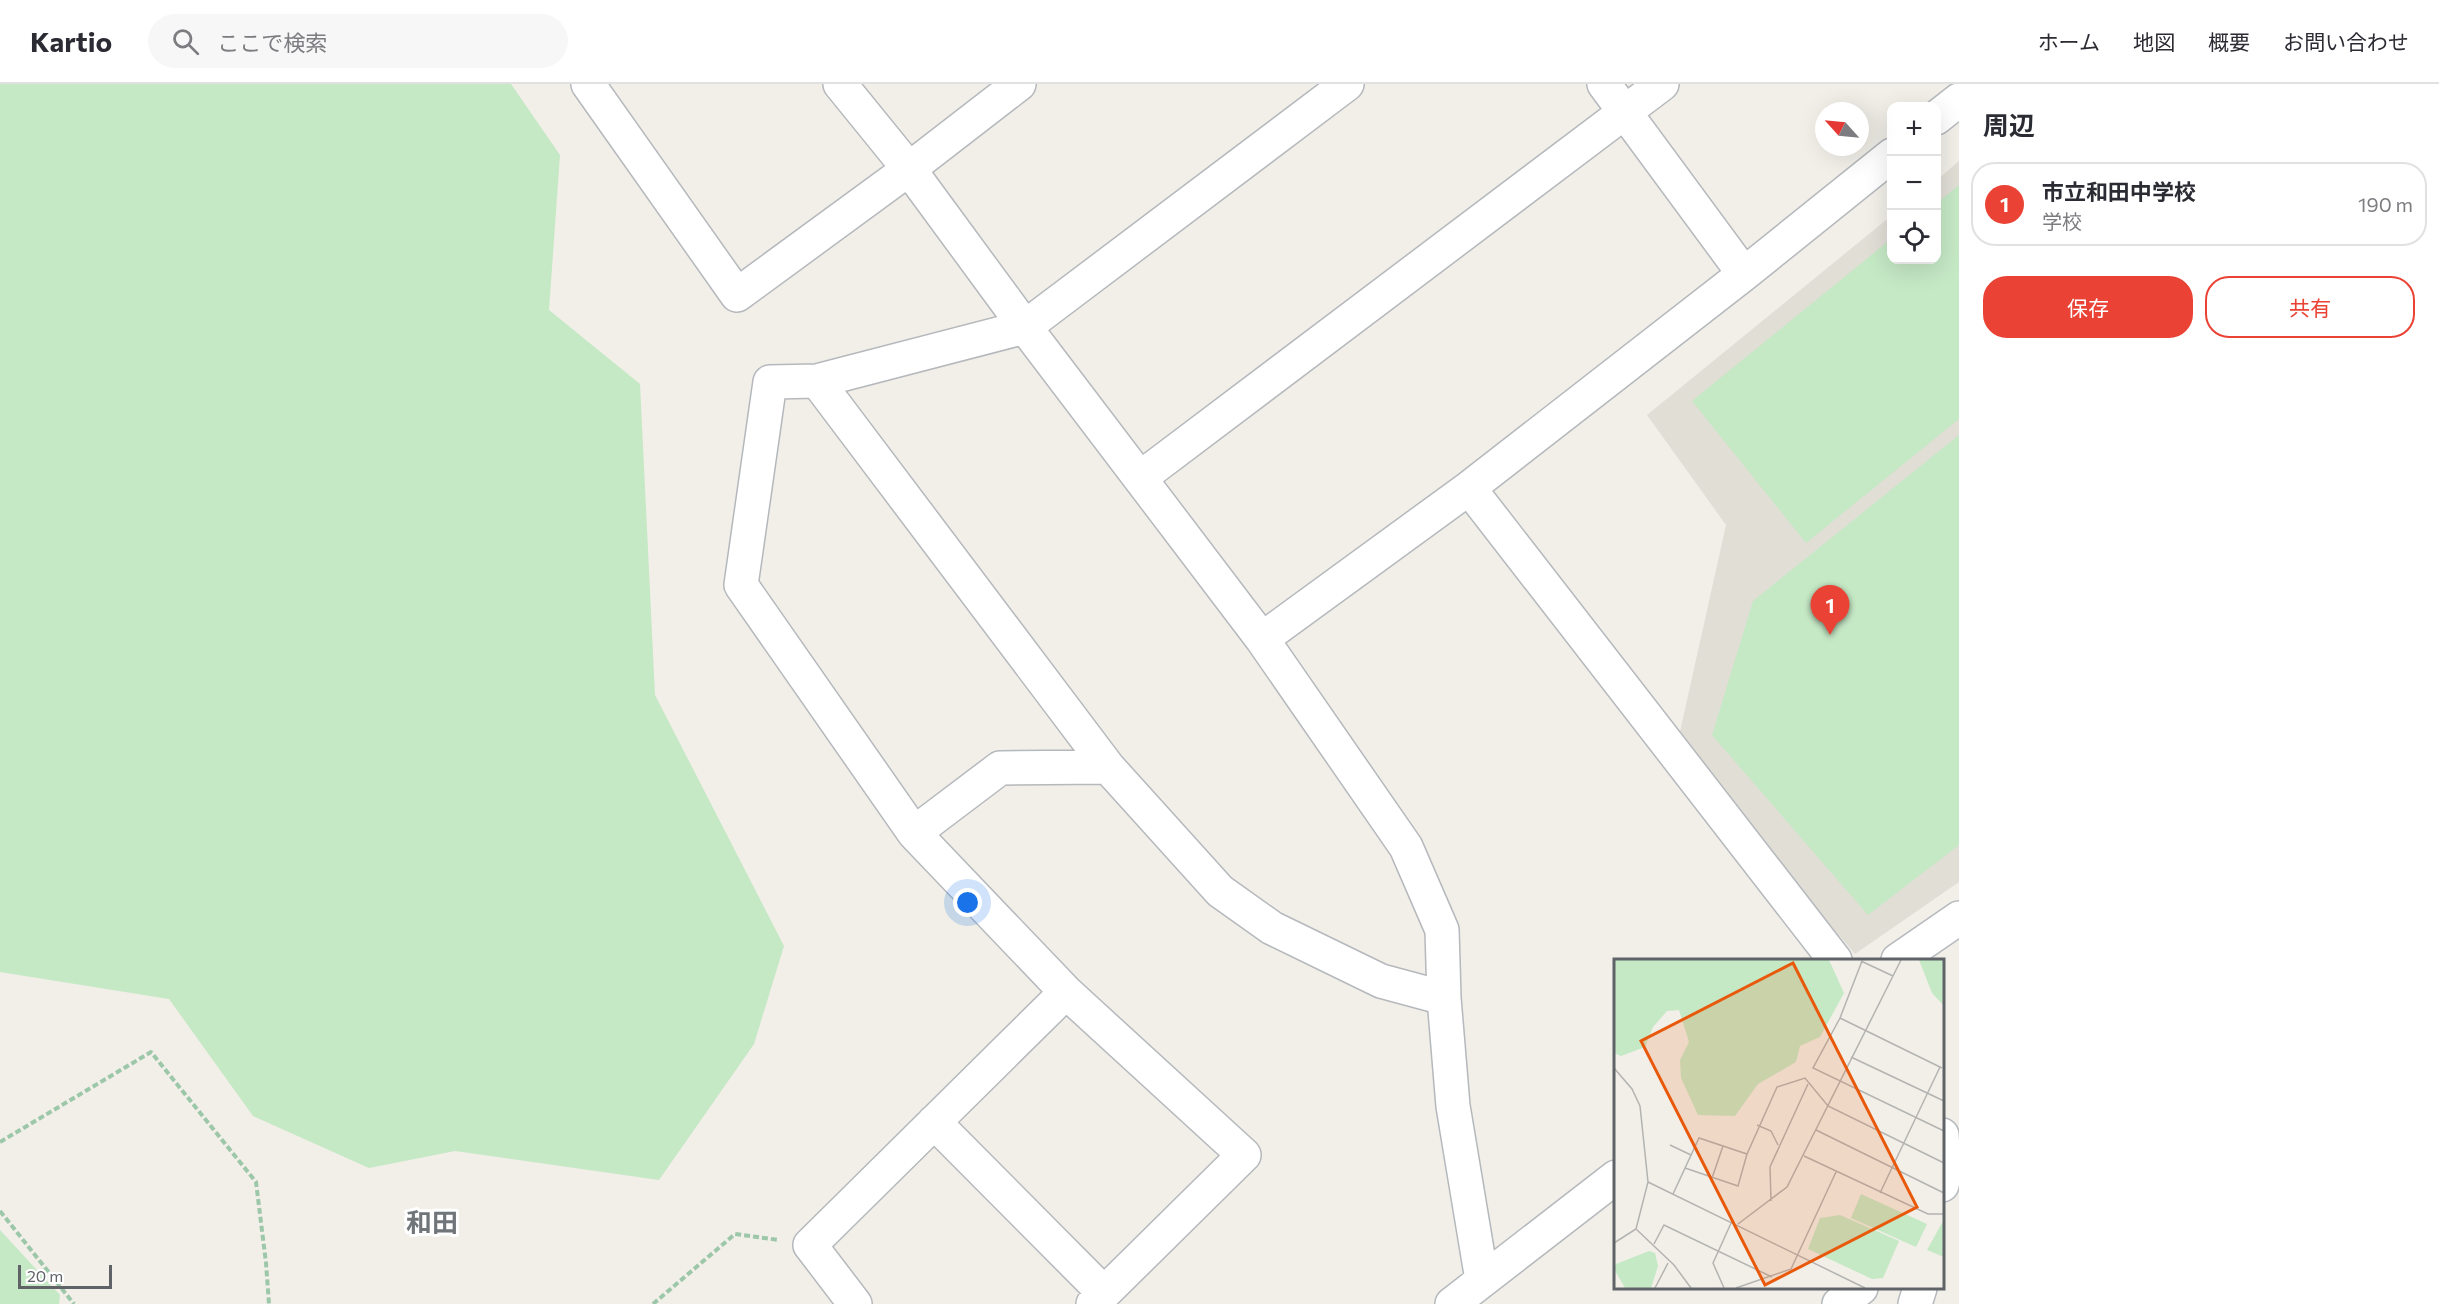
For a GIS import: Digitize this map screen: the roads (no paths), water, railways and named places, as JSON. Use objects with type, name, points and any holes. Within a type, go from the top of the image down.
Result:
[{"type":"street","points":[[588,84],[737,295],[909,169],[1019,84]]},
{"type":"street","points":[[840,84],[909,169],[1025,327],[1262,639],[1406,847],[1442,930],[1444,998],[1453,1106],[1482,1280]]},
{"type":"street","points":[[934,1122],[1098,1299],[1244,1155],[1066,992],[914,833],[741,585],[770,382],[817,381],[1025,327],[1347,84]]},
{"type":"street","points":[[1604,84],[1744,274]]},
{"type":"street","points":[[1140,478],[1662,84]]},
{"type":"street","points":[[1941,114],[1959,100]]},
{"type":"street","points":[[1262,639],[1469,488],[1744,274],[1891,156]]},
{"type":"street","points":[[817,381],[1108,767],[1220,891],[1272,928],[1381,981],[1444,998]]},
{"type":"street","points":[[1469,488],[1834,959]]},
{"type":"street","points":[[914,833],[1000,768],[1108,767]]},
{"type":"street","points":[[1899,959],[1959,918]]},
{"type":"street","points":[[855,1304],[810,1245],[1066,992]]},
{"type":"street","points":[[1944,1160],[1944,1176]]},
{"type":"street","points":[[1452,1304],[1614,1179]]},
{"type":"street","points":[[1839,1304],[1858,1289]]},
{"type":"street","points":[[1915,1304],[1919,1289]]},
{"type":"place","name":"市立和田中学校","points":[[1830,635]]},
{"type":"district","name":"和田","points":[[432,1223]]}]
